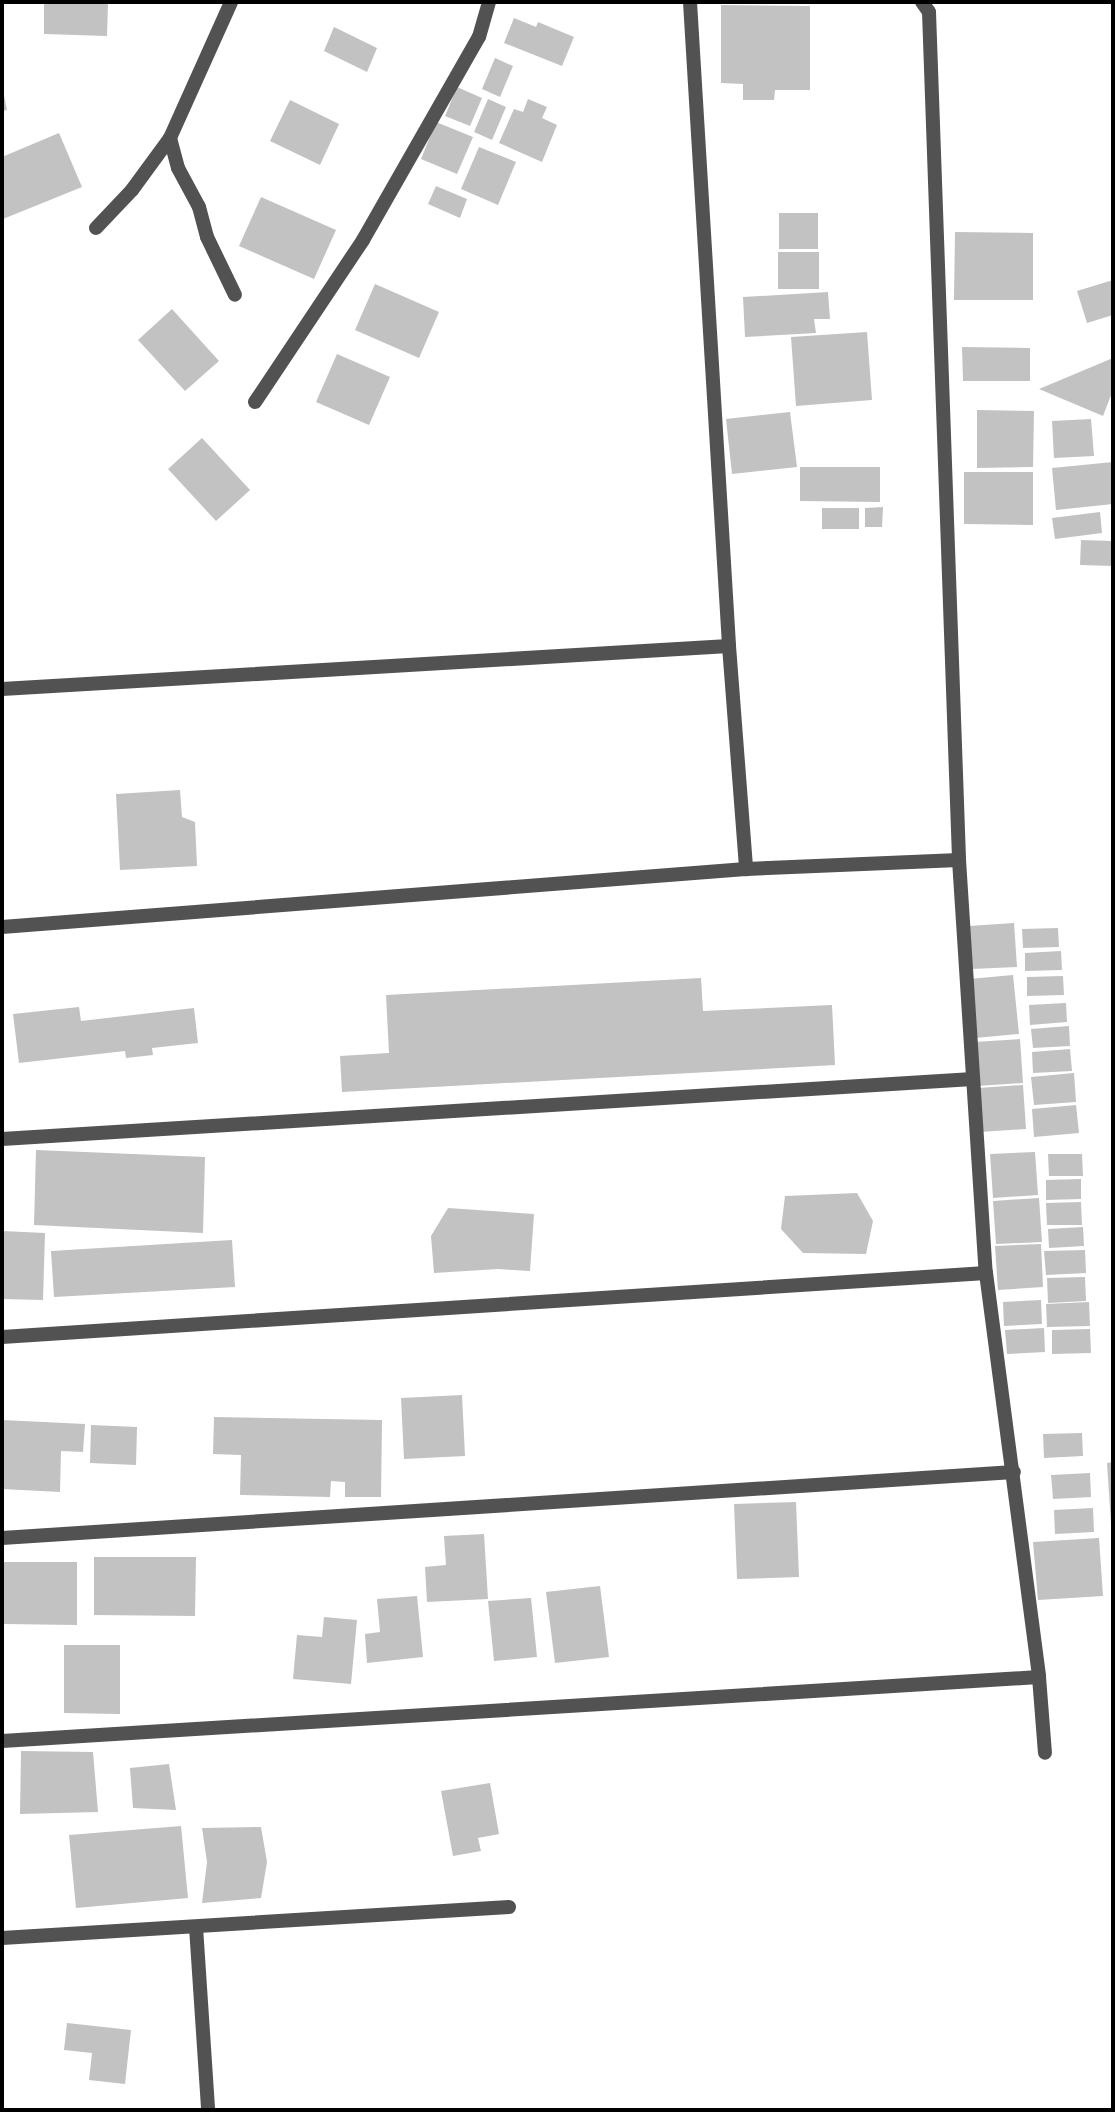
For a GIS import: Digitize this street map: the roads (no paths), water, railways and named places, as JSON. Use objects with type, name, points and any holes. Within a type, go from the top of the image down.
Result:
[{"type":"street","points":[[96,228],[132,190],[170,138],[231,2]]},
{"type":"street","points":[[255,402],[363,240],[479,37],[489,2]]},
{"type":"street","points":[[690,2],[729,646],[746,869]]},
{"type":"street","points":[[922,2],[929,12],[959,860],[986,1273],[1014,1472],[1039,1677],[1045,1753]]},
{"type":"street","points":[[170,138],[178,168],[199,207],[207,237],[235,295]]},
{"type":"street","points":[[2,689],[729,646]]},
{"type":"street","points":[[2,928],[746,869],[959,860]]},
{"type":"street","points":[[2,1139],[973,1079]]},
{"type":"street","points":[[2,1337],[986,1273]]},
{"type":"street","points":[[2,1538],[1014,1472]]},
{"type":"street","points":[[2,1741],[1039,1677]]},
{"type":"street","points":[[2,1938],[509,1907]]},
{"type":"street","points":[[196,1927],[208,2110]]}]
